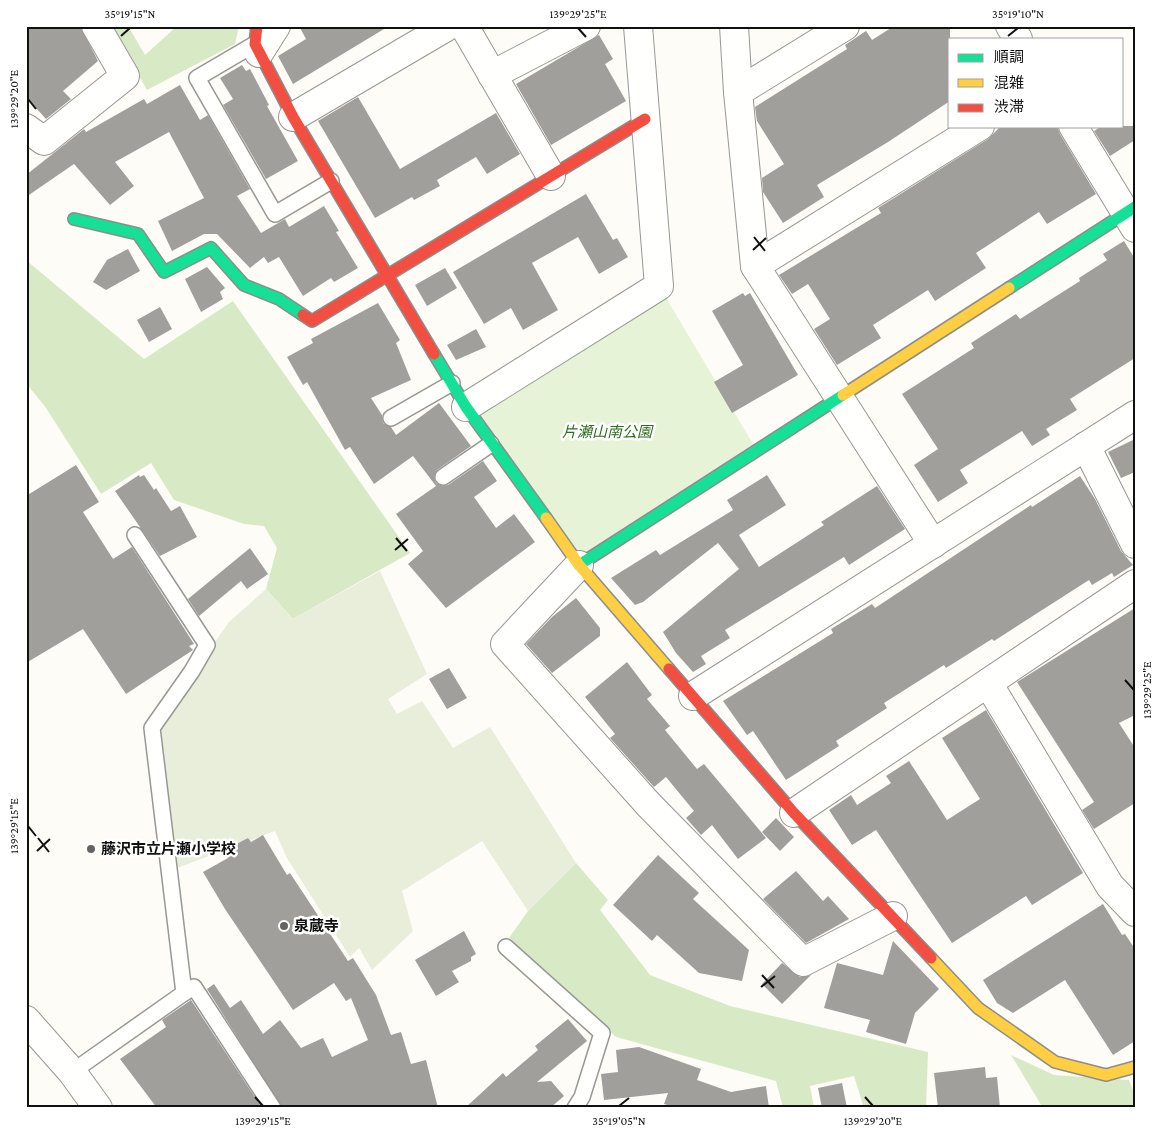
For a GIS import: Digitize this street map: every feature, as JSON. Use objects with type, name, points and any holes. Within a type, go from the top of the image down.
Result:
[{"type":"street","points":[[26,128],[44,142],[125,76],[96,26]]},
{"type":"street","points":[[256,26],[257,49],[293,117],[386,274],[466,407],[578,565],[794,813],[978,1008],[1055,1062],[1106,1075],[1135,1067]]},
{"type":"street","points":[[257,49],[276,26]]},
{"type":"street","points":[[293,117],[448,26]]},
{"type":"street","points":[[464,26],[551,176]]},
{"type":"street","points":[[492,76],[586,26]]},
{"type":"street","points":[[466,407],[659,286],[638,26]]},
{"type":"street","points":[[734,26],[738,92],[755,266],[933,544]]},
{"type":"street","points":[[738,92],[845,26]]},
{"type":"street","points":[[1010,26],[1017,38]]},
{"type":"street","points":[[74,219],[138,234],[164,272],[211,248],[244,285],[280,299],[312,321],[386,274],[645,119]]},
{"type":"street","points":[[755,266],[977,128]]},
{"type":"street","points":[[893,916],[803,962],[650,805],[505,644],[578,565],[838,396],[1132,216],[1074,128]]},
{"type":"street","points":[[693,696],[1135,415]]},
{"type":"street","points":[[1086,446],[1135,544]]},
{"type":"street","points":[[794,813],[1135,584]]},
{"type":"street","points":[[988,683],[1110,886],[1135,912]]},
{"type":"street","points":[[26,1020],[72,1072],[98,1108]]},
{"type":"lane","points":[[257,49],[197,78],[274,214],[332,181]]},
{"type":"lane","points":[[391,418],[452,383]]},
{"type":"lane","points":[[443,477],[491,444]]},
{"type":"lane","points":[[135,535],[207,645],[152,728],[184,993]]},
{"type":"lane","points":[[506,947],[602,1033],[582,1097],[575,1108]]},
{"type":"lane","points":[[72,1072],[194,987],[273,1108]]},
{"type":"green space","points":[[111,26],[128,26],[145,55],[177,26],[239,26],[235,44],[147,90]]},
{"type":"green space","points":[[26,260],[144,359],[233,301],[410,553],[293,619],[266,589],[277,548],[264,526],[244,524],[174,500],[151,463],[101,494],[46,408],[26,383]]},
{"type":"green space","name":"片瀬山南公園","points":[[659,286],[756,449],[579,565],[466,407]]},
{"type":"green space","points":[[380,571],[427,674],[388,699],[397,714],[422,701],[453,748],[490,727],[576,863],[528,911],[482,841],[402,891],[413,931],[372,970],[359,948],[350,957],[287,858],[275,831],[177,868],[158,730],[171,704],[229,622],[266,589],[293,619]]},
{"type":"green space","points":[[576,863],[608,900],[600,910],[650,975],[730,1006],[928,1052],[926,1108],[864,1108],[854,1076],[810,1086],[814,1108],[783,1108],[776,1081],[616,1037],[509,938],[528,911]]},
{"type":"green space","points":[[1011,1055],[1054,1075],[1129,1080],[1135,1096],[1135,1108],[1043,1108]]},
{"type":"building","points":[[26,26],[80,26],[98,61],[63,91],[71,99],[46,119],[26,97]]},
{"type":"building","points":[[299,26],[389,26],[293,84],[278,56],[306,39]]},
{"type":"building","points":[[894,26],[950,26],[950,38],[948,38],[948,102],[888,142],[817,185],[824,197],[783,223],[763,192],[762,178],[784,164],[757,121],[755,107],[847,49],[845,45],[866,31],[872,40]]},
{"type":"building","points":[[599,35],[613,59],[605,64],[626,101],[551,145],[516,84]]},
{"type":"building","points":[[242,65],[246,71],[250,69],[269,105],[267,106],[298,161],[266,179],[223,105],[233,99],[220,78]]},
{"type":"building","points":[[180,85],[200,120],[208,115],[250,189],[237,196],[261,233],[285,219],[289,227],[324,206],[339,231],[336,232],[358,268],[334,282],[331,278],[303,296],[279,257],[268,263],[264,257],[250,268],[217,234],[204,234],[172,251],[158,221],[204,198],[169,132],[115,162],[134,186],[110,205],[74,164],[26,197],[26,175],[84,129],[86,132],[144,99],[147,104]]},
{"type":"building","points":[[358,97],[400,169],[496,113],[520,154],[487,174],[476,157],[437,180],[440,186],[414,200],[412,197],[375,218],[318,121]]},
{"type":"building","points":[[1135,126],[1135,140],[1110,156],[1094,131],[1099,128]]},
{"type":"building","points":[[999,128],[1058,128],[1096,194],[1047,224],[1039,212],[976,253],[986,268],[935,301],[928,290],[873,325],[881,338],[837,365],[814,329],[830,319],[808,284],[792,294],[779,275],[881,213],[878,208],[988,139]]},
{"type":"building","points":[[586,194],[613,240],[617,238],[628,257],[599,274],[578,237],[532,263],[558,310],[523,330],[511,308],[484,324],[453,272]]},
{"type":"building","points":[[1124,241],[1135,259],[1135,358],[1070,399],[1077,410],[1046,429],[1050,435],[1032,446],[1022,431],[960,470],[968,483],[938,502],[914,465],[938,449],[902,394],[974,348],[971,343],[1016,314],[1020,319],[1080,281],[1079,278],[1107,260],[1103,254]]},
{"type":"building","points":[[128,249],[140,271],[106,290],[93,282],[107,260]]},
{"type":"building","points":[[207,267],[225,288],[220,292],[223,299],[201,312],[185,279]]},
{"type":"building","points":[[445,268],[457,288],[427,306],[415,285]]},
{"type":"building","points":[[743,293],[745,296],[750,293],[798,375],[732,413],[714,382],[743,365],[712,311]]},
{"type":"building","points":[[378,303],[400,340],[396,343],[411,380],[371,398],[382,415],[383,423],[391,427],[396,435],[439,403],[471,446],[437,470],[434,477],[436,483],[443,486],[448,485],[483,461],[497,481],[474,497],[496,528],[514,514],[535,542],[446,608],[408,564],[423,551],[396,514],[436,486],[413,456],[374,484],[350,447],[345,450],[307,382],[303,385],[287,357],[313,343],[311,339]]},
{"type":"building","points":[[160,307],[172,329],[149,342],[137,320]]},
{"type":"building","points":[[476,329],[486,347],[456,360],[447,345]]},
{"type":"building","points":[[1135,439],[1135,472],[1121,478],[1108,452]]},
{"type":"building","points":[[76,465],[99,502],[83,512],[113,559],[132,547],[194,644],[189,646],[193,650],[126,694],[83,629],[26,663],[26,496]]},
{"type":"building","points":[[139,475],[140,477],[144,475],[154,490],[156,488],[171,511],[180,506],[197,537],[160,556],[115,491]]},
{"type":"building","points":[[767,475],[786,505],[739,535],[759,567],[824,525],[821,522],[877,486],[905,529],[849,565],[844,557],[725,630],[730,638],[701,656],[706,664],[693,672],[676,653],[663,632],[739,569],[718,543],[643,602],[635,605],[611,578],[656,550],[660,555],[733,510],[727,500]]},
{"type":"building","points":[[1080,476],[1095,499],[1121,551],[1133,565],[1114,577],[1112,573],[1092,585],[1089,580],[994,641],[992,639],[946,668],[944,665],[884,703],[887,708],[836,741],[839,746],[786,780],[753,731],[747,735],[723,701],[833,633],[831,629],[872,604],[875,608],[1031,505],[1032,507]]},
{"type":"building","points":[[250,548],[268,574],[247,589],[241,581],[199,616],[188,599]]},
{"type":"building","points":[[576,598],[600,628],[600,636],[552,673],[526,644],[552,617]]},
{"type":"building","points":[[1135,608],[1135,715],[1119,723],[1135,748],[1135,803],[1094,829],[1082,810],[1094,802],[1017,682]]},
{"type":"building","points":[[627,662],[652,695],[647,699],[670,726],[665,730],[697,769],[704,764],[766,838],[738,859],[712,825],[701,835],[686,818],[694,811],[666,777],[654,787],[610,738],[615,734],[585,697]]},
{"type":"building","points":[[449,668],[467,698],[447,709],[429,679]]},
{"type":"building","points":[[986,710],[1083,873],[1032,905],[1026,896],[952,943],[876,830],[852,845],[829,810],[851,795],[857,805],[891,783],[886,776],[909,761],[947,820],[980,799],[942,738]]},
{"type":"building","points":[[776,818],[794,837],[780,851],[762,832]]},
{"type":"building","points":[[263,835],[287,875],[290,873],[348,961],[353,958],[376,995],[391,1035],[401,1032],[411,1064],[426,1060],[438,1108],[282,1108],[207,989],[214,984],[230,1008],[241,1000],[263,1034],[280,1020],[301,1048],[323,1038],[332,1057],[368,1040],[351,998],[346,1001],[334,983],[293,1010],[225,909],[203,872],[228,858],[223,851],[248,838],[251,842]]},
{"type":"building","points":[[658,855],[699,893],[693,899],[749,950],[742,981],[699,973],[657,935],[652,941],[613,905]]},
{"type":"building","points":[[796,871],[823,901],[828,896],[849,919],[806,943],[763,899]]},
{"type":"building","points":[[1103,904],[1122,935],[1125,934],[1135,949],[1135,1041],[1113,1055],[1065,980],[1013,1013],[997,1003],[983,980]]},
{"type":"building","points":[[464,931],[476,954],[471,957],[471,961],[452,971],[459,982],[436,996],[415,960]]},
{"type":"building","points":[[893,941],[939,989],[915,1013],[906,1044],[866,1032],[870,1020],[824,1008],[837,963],[883,975]]},
{"type":"building","points":[[782,963],[800,977],[811,975],[782,1004],[762,984]]},
{"type":"building","points":[[191,1000],[262,1108],[157,1108],[120,1059],[166,1027],[162,1020]]},
{"type":"building","points":[[568,1019],[587,1041],[537,1082],[551,1081],[564,1096],[550,1108],[465,1108],[503,1073],[506,1077],[538,1050],[535,1046]]},
{"type":"building","points":[[639,1047],[701,1069],[697,1080],[731,1092],[766,1086],[769,1108],[677,1108],[664,1104],[668,1093],[604,1100],[601,1074],[618,1072],[616,1050]]},
{"type":"building","points":[[985,1067],[986,1078],[997,1077],[1000,1108],[938,1108],[934,1073]]},
{"type":"building","points":[[842,1083],[847,1108],[822,1108],[818,1088]]},
{"type":"traffic: fast","points":[[1009,288],[1135,207]]},
{"type":"traffic: fast","points":[[74,219],[138,234],[164,272],[211,248],[244,285],[279,299],[303,315]]},
{"type":"traffic: fast","points":[[434,354],[466,407],[546,518]]},
{"type":"traffic: fast","points":[[579,565],[843,395]]},
{"type":"traffic: slow","points":[[843,395],[1009,288]]},
{"type":"traffic: slow","points":[[546,518],[579,565],[669,669]]},
{"type":"traffic: slow","points":[[931,958],[978,1008],[1055,1062],[1106,1075],[1135,1067]]},
{"type":"traffic: jam","points":[[257,26],[255,44],[293,117],[434,354]]},
{"type":"traffic: jam","points":[[303,315],[312,321],[645,119]]},
{"type":"traffic: jam","points":[[669,669],[794,813],[931,958]]},
{"type":"place","name":"藤沢市立片瀬小学校","points":[[91,849]]},
{"type":"place","name":"泉蔵寺","points":[[284,926]]}]
